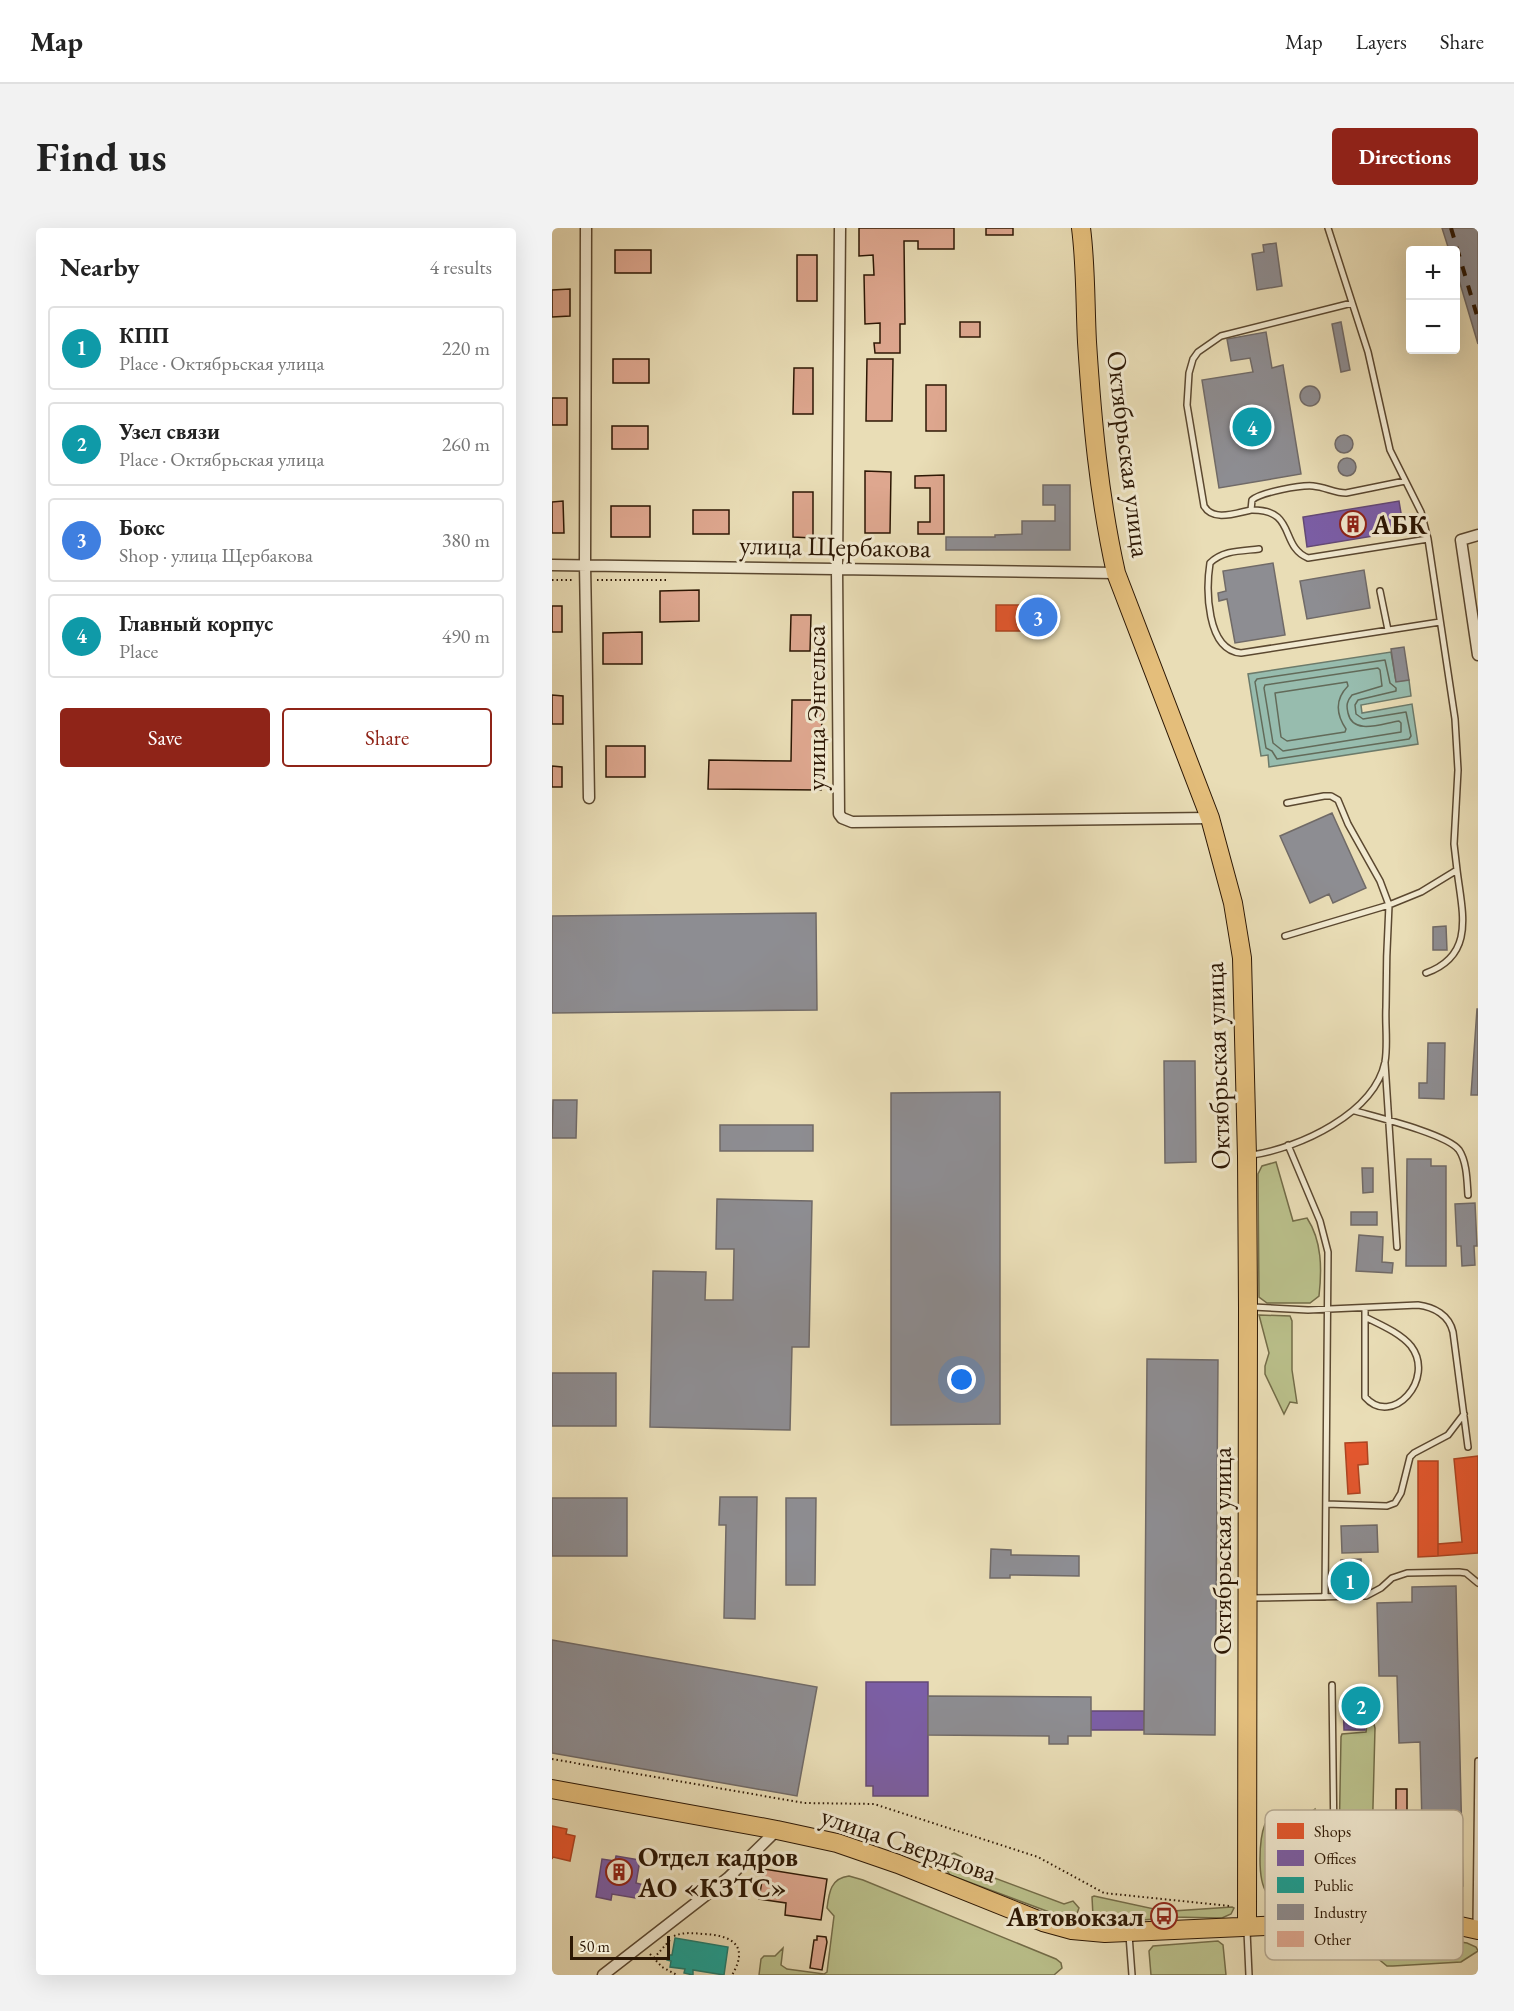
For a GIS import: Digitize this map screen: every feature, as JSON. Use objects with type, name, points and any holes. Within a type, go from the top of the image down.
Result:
[{"type":"main road","name":"Октябрьская улица","points":[[1081,228],[1093,429],[1106,525],[1116,573],[1210,818],[1231,893],[1242,958],[1248,1307],[1247,1926]]},
{"type":"main road","name":"улица Свердлова","points":[[552,1789],[837,1843],[1057,1926],[1085,1932],[1265,1925]]},
{"type":"street","points":[[586,228],[585,564],[589,798]]},
{"type":"street","name":"улица Энгельса","points":[[840,228],[837,568],[838,808],[842,818],[852,822],[1210,818]]},
{"type":"street","points":[[1478,535],[1461,540],[1478,655]]},
{"type":"street","name":"улица Щербакова","points":[[552,565],[1116,573]]},
{"type":"street","points":[[603,1975],[728,1878],[777,1830]]},
{"type":"lane","points":[[1328,228],[1368,352],[1390,450],[1421,512],[1428,539],[1455,719],[1458,770],[1455,844],[1463,918],[1460,940],[1451,959],[1442,967],[1426,973]]},
{"type":"lane","points":[[1352,303],[1221,336],[1207,345],[1193,360],[1188,381],[1187,405],[1204,506],[1217,515],[1251,510],[1264,511],[1279,517],[1284,522],[1291,541],[1300,554],[1308,558],[1428,539]]},
{"type":"lane","points":[[1251,510],[1250,505],[1255,496],[1306,486],[1346,493],[1405,481]]},
{"type":"lane","points":[[1259,549],[1227,552],[1210,563],[1209,594],[1214,631],[1228,651],[1241,654],[1440,622]]},
{"type":"lane","points":[[1380,591],[1388,630]]},
{"type":"lane","points":[[1287,803],[1324,796],[1338,800],[1353,834],[1380,881],[1389,905],[1385,1062],[1397,1247]]},
{"type":"lane","points":[[1285,936],[1389,905],[1421,892],[1457,870]]},
{"type":"lane","points":[[1247,1156],[1288,1145],[1337,1123],[1354,1111],[1369,1095],[1385,1062]]},
{"type":"lane","points":[[1354,1111],[1434,1135],[1458,1149],[1464,1160],[1468,1195]]},
{"type":"lane","points":[[1288,1145],[1326,1240],[1328,1252],[1325,1597]]},
{"type":"lane","points":[[1248,1307],[1326,1310],[1418,1305],[1432,1308],[1446,1317],[1453,1332],[1468,1447]]},
{"type":"lane","points":[[1365,1308],[1367,1318],[1365,1397],[1371,1405],[1382,1408],[1400,1403],[1413,1389],[1419,1374],[1418,1360],[1410,1345],[1387,1328],[1367,1318]]},
{"type":"lane","points":[[1326,1504],[1387,1506],[1395,1503],[1401,1493],[1410,1457],[1448,1435],[1464,1414]]},
{"type":"lane","points":[[1248,1598],[1366,1596],[1399,1574],[1416,1572],[1467,1573],[1478,1583]]},
{"type":"lane","points":[[1332,1685],[1334,1810]]},
{"type":"lane","points":[[1477,1930],[1478,1761]]},
{"type":"lane","points":[[1247,1926],[1249,1975]]},
{"type":"lane","points":[[1128,1932],[1132,1975]]},
{"type":"path","points":[[552,1759],[804,1803],[874,1804],[1038,1857],[1104,1893],[1248,1908]]},
{"type":"path","points":[[674,1975],[654,1958],[669,1940],[682,1933],[724,1936],[734,1942],[739,1954],[732,1975]]},
{"type":"green space","points":[[1276,1162],[1293,1221],[1307,1218],[1316,1236],[1320,1266],[1319,1296],[1310,1303],[1267,1303],[1259,1297],[1258,1174],[1262,1166]]},
{"type":"green space","points":[[1259,1315],[1290,1316],[1292,1321],[1292,1370],[1297,1403],[1290,1402],[1284,1414],[1265,1374],[1269,1353]]},
{"type":"green space","points":[[1374,1724],[1375,1728],[1373,1810],[1340,1810],[1341,1737],[1342,1734],[1366,1732],[1367,1725]]},
{"type":"green space","points":[[1265,1824],[1265,1889],[1260,1869],[1261,1839]]},
{"type":"green space","points":[[954,1853],[962,1857],[965,1867],[1064,1904],[1073,1901],[1079,1908],[1076,1916],[1060,1916],[950,1875],[943,1865],[946,1857]]},
{"type":"green space","points":[[849,1876],[1056,1959],[1061,1963],[1062,1968],[1054,1975],[759,1975],[761,1959],[764,1956],[775,1956],[783,1948],[781,1965],[787,1969],[824,1974],[827,1972],[834,1916],[827,1908],[829,1897],[835,1883]]},
{"type":"green space","points":[[1092,1897],[1159,1910],[1159,1919],[1106,1921],[1099,1919],[1093,1916]]},
{"type":"green space","points":[[1234,1908],[1231,1914],[1222,1918],[1172,1917],[1173,1911]]},
{"type":"green space","points":[[1218,1941],[1223,1945],[1226,1975],[1151,1975],[1149,1951],[1153,1946]]},
{"type":"green space","points":[[1463,1942],[1476,1947],[1478,1951],[1461,1962],[1387,1966],[1380,1960],[1463,1960]]},
{"type":"water","points":[[1391,652],[1396,681],[1409,680],[1411,696],[1361,705],[1362,713],[1412,704],[1418,744],[1269,767],[1268,755],[1261,756],[1248,674]]},
{"type":"building: Shops","points":[[996,605],[1046,605],[1046,631],[996,631]]},
{"type":"building: Shops","points":[[1367,1442],[1368,1464],[1358,1465],[1360,1493],[1348,1494],[1345,1443]]},
{"type":"building: Shops","points":[[1478,1456],[1478,1553],[1438,1556],[1438,1544],[1462,1542],[1454,1459]]},
{"type":"building: Shops","points":[[1418,1461],[1438,1461],[1438,1556],[1418,1557]]},
{"type":"building: Shops","points":[[552,1826],[567,1829],[566,1834],[575,1836],[570,1861],[553,1857],[552,1859]]},
{"type":"building: Offices","name":"АБК","points":[[1399,501],[1404,531],[1307,547],[1303,517]]},
{"type":"building: Offices","points":[[866,1682],[928,1682],[928,1796],[873,1796],[873,1786],[866,1786]]},
{"type":"building: Offices","points":[[1378,1693],[1378,1718],[1365,1718],[1365,1730],[1344,1730],[1343,1694]]},
{"type":"building: Offices","points":[[1091,1711],[1144,1711],[1144,1730],[1091,1730]]},
{"type":"building: Offices","name":"Отдел кадров АО «КЗТС»","points":[[616,1856],[640,1860],[636,1883],[644,1885],[641,1899],[612,1894],[611,1900],[596,1897],[602,1859],[615,1861]]},
{"type":"building: Public","points":[[675,1938],[728,1947],[724,1975],[693,1970],[693,1975],[684,1973],[685,1969],[670,1967],[671,1961],[667,1960],[668,1955],[672,1955]]},
{"type":"building: Industry","points":[[1442,228],[1478,228],[1478,344],[1460,283],[1460,246],[1448,246]]},
{"type":"building: Industry","points":[[1276,243],[1282,286],[1257,290],[1252,254],[1264,252],[1263,245]]},
{"type":"building: Industry","points":[[1341,322],[1350,370],[1341,372],[1332,324]]},
{"type":"building: Industry","points":[[1266,332],[1272,368],[1283,365],[1301,474],[1219,488],[1202,380],[1253,372],[1250,358],[1231,361],[1227,339]]},
{"type":"building: Industry","points":[[1306,386],[1314,386],[1320,392],[1320,400],[1314,406],[1306,406],[1300,400],[1300,392]]},
{"type":"building: Industry","points":[[1344,435],[1350,438],[1353,444],[1350,450],[1344,453],[1338,450],[1335,444],[1338,438]]},
{"type":"building: Industry","points":[[1347,458],[1353,461],[1356,467],[1353,473],[1347,476],[1341,473],[1338,467],[1341,461]]},
{"type":"building: Industry","points":[[1043,485],[1070,485],[1070,550],[946,550],[946,537],[995,537],[995,535],[1022,534],[1022,521],[1055,521],[1055,505],[1043,505]]},
{"type":"building: Industry","points":[[1273,563],[1285,635],[1235,643],[1227,599],[1219,601],[1218,593],[1226,591],[1223,571]]},
{"type":"building: Industry","points":[[1364,570],[1370,608],[1307,619],[1300,581]]},
{"type":"building: Industry","points":[[1404,647],[1409,680],[1396,682],[1391,649]]},
{"type":"building: Industry","points":[[1332,813],[1366,888],[1333,903],[1329,894],[1310,903],[1280,836]]},
{"type":"building: Industry","points":[[816,913],[817,1010],[552,1013],[552,916]]},
{"type":"building: Industry","points":[[1446,926],[1447,950],[1433,950],[1433,927]]},
{"type":"building: Industry","points":[[1477,1009],[1478,1095],[1471,1095]]},
{"type":"building: Industry","points":[[1428,1043],[1445,1043],[1444,1099],[1419,1098],[1419,1083],[1427,1083]]},
{"type":"building: Industry","points":[[1164,1061],[1195,1061],[1196,1162],[1165,1163]]},
{"type":"building: Industry","points":[[1000,1092],[1000,1424],[891,1425],[891,1093]]},
{"type":"building: Industry","points":[[553,1100],[577,1100],[576,1138],[552,1138]]},
{"type":"building: Industry","points":[[720,1125],[813,1125],[813,1151],[720,1151]]},
{"type":"building: Industry","points":[[1407,1159],[1431,1159],[1431,1166],[1446,1166],[1446,1266],[1406,1266]]},
{"type":"building: Industry","points":[[1362,1168],[1373,1168],[1373,1192],[1363,1193]]},
{"type":"building: Industry","points":[[717,1199],[812,1201],[809,1347],[792,1347],[790,1430],[650,1427],[653,1271],[706,1272],[705,1300],[733,1300],[734,1249],[716,1249]]},
{"type":"building: Industry","points":[[1475,1203],[1477,1246],[1474,1246],[1475,1265],[1462,1266],[1461,1246],[1457,1246],[1455,1204]]},
{"type":"building: Industry","points":[[1351,1212],[1377,1212],[1377,1225],[1351,1225]]},
{"type":"building: Industry","points":[[1359,1235],[1383,1237],[1382,1262],[1393,1263],[1392,1273],[1356,1271]]},
{"type":"building: Industry","points":[[1147,1359],[1218,1360],[1215,1735],[1144,1734]]},
{"type":"building: Industry","points":[[552,1373],[616,1373],[616,1426],[552,1426]]},
{"type":"building: Industry","points":[[720,1497],[757,1497],[755,1619],[724,1618],[726,1525],[719,1525]]},
{"type":"building: Industry","points":[[552,1498],[627,1498],[627,1556],[552,1556]]},
{"type":"building: Industry","points":[[786,1498],[816,1498],[815,1585],[786,1585]]},
{"type":"building: Industry","points":[[1377,1525],[1378,1552],[1342,1553],[1341,1526]]},
{"type":"building: Industry","points":[[991,1549],[1011,1550],[1011,1555],[1079,1556],[1079,1576],[1010,1575],[1010,1578],[990,1578]]},
{"type":"building: Industry","points":[[1361,1559],[1362,1589],[1339,1590],[1341,1560]]},
{"type":"building: Industry","points":[[1456,1586],[1461,1810],[1422,1810],[1420,1742],[1399,1743],[1397,1676],[1379,1676],[1377,1603],[1412,1602],[1412,1587]]},
{"type":"building: Industry","points":[[552,1640],[817,1687],[797,1796],[552,1753]]},
{"type":"building: Industry","points":[[928,1696],[1091,1697],[1091,1736],[1068,1736],[1068,1744],[1049,1744],[1049,1736],[928,1735]]},
{"type":"building: Other","points":[[859,228],[954,228],[954,249],[918,249],[918,241],[904,241],[905,324],[900,324],[900,353],[875,353],[874,343],[880,343],[880,323],[865,324],[864,275],[874,275],[873,255],[859,256]]},
{"type":"building: Other","points":[[986,228],[1013,228],[1013,235],[986,235]]},
{"type":"building: Other","points":[[615,250],[651,250],[651,273],[615,273]]},
{"type":"building: Other","points":[[797,255],[817,255],[817,301],[797,301]]},
{"type":"building: Other","points":[[570,289],[570,316],[552,317],[552,290]]},
{"type":"building: Other","points":[[960,322],[980,322],[980,337],[960,337]]},
{"type":"building: Other","points":[[613,359],[649,359],[649,383],[613,383]]},
{"type":"building: Other","points":[[867,359],[893,359],[892,421],[866,421]]},
{"type":"building: Other","points":[[794,368],[813,368],[813,414],[793,414]]},
{"type":"building: Other","points":[[926,385],[946,385],[946,431],[926,431]]},
{"type":"building: Other","points":[[552,398],[567,398],[567,425],[552,425]]},
{"type":"building: Other","points":[[612,426],[648,426],[648,449],[612,449]]},
{"type":"building: Other","points":[[865,471],[891,472],[890,533],[865,533]]},
{"type":"building: Other","points":[[944,475],[944,534],[918,534],[918,522],[930,522],[930,488],[915,488],[915,476]]},
{"type":"building: Other","points":[[793,492],[813,492],[813,538],[793,537]]},
{"type":"building: Other","points":[[563,501],[564,533],[552,533],[552,502]]},
{"type":"building: Other","points":[[611,506],[650,506],[650,537],[611,537]]},
{"type":"building: Other","points":[[693,510],[729,510],[729,534],[693,534]]},
{"type":"building: Other","points":[[699,590],[699,621],[660,622],[660,591]]},
{"type":"building: Other","points":[[552,606],[562,606],[562,632],[552,632]]},
{"type":"building: Other","points":[[791,615],[811,615],[810,651],[790,651]]},
{"type":"building: Other","points":[[642,632],[642,664],[603,664],[603,633]]},
{"type":"building: Other","points":[[552,695],[563,696],[563,724],[552,724]]},
{"type":"building: Other","points":[[792,700],[822,700],[821,790],[708,789],[709,760],[791,761]]},
{"type":"building: Other","points":[[606,746],[645,746],[645,777],[606,777]]},
{"type":"building: Other","points":[[552,766],[562,767],[562,787],[552,787]]},
{"type":"building: Other","points":[[1396,1789],[1407,1789],[1407,1810],[1396,1810]]},
{"type":"building: Other","points":[[764,1869],[827,1879],[821,1920],[785,1915],[786,1903],[759,1899]]},
{"type":"building: Other","points":[[817,1936],[826,1937],[827,1942],[822,1970],[810,1968],[814,1940],[817,1940]]},
{"type":"railway","points":[[1451,228],[1478,319]]},
{"type":"place","name":"Главный корпус","points":[[1252,427]]},
{"type":"place","name":"АБК","points":[[1353,524]]},
{"type":"place","name":"Бокс","points":[[1038,617]]},
{"type":"place","name":"КПП","points":[[1350,1581]]},
{"type":"place","name":"Узел связи","points":[[1361,1706]]},
{"type":"place","name":"Отдел кадров АО «КЗТС»","points":[[619,1872]]},
{"type":"place","name":"Автовокзал","points":[[1164,1916]]}]
